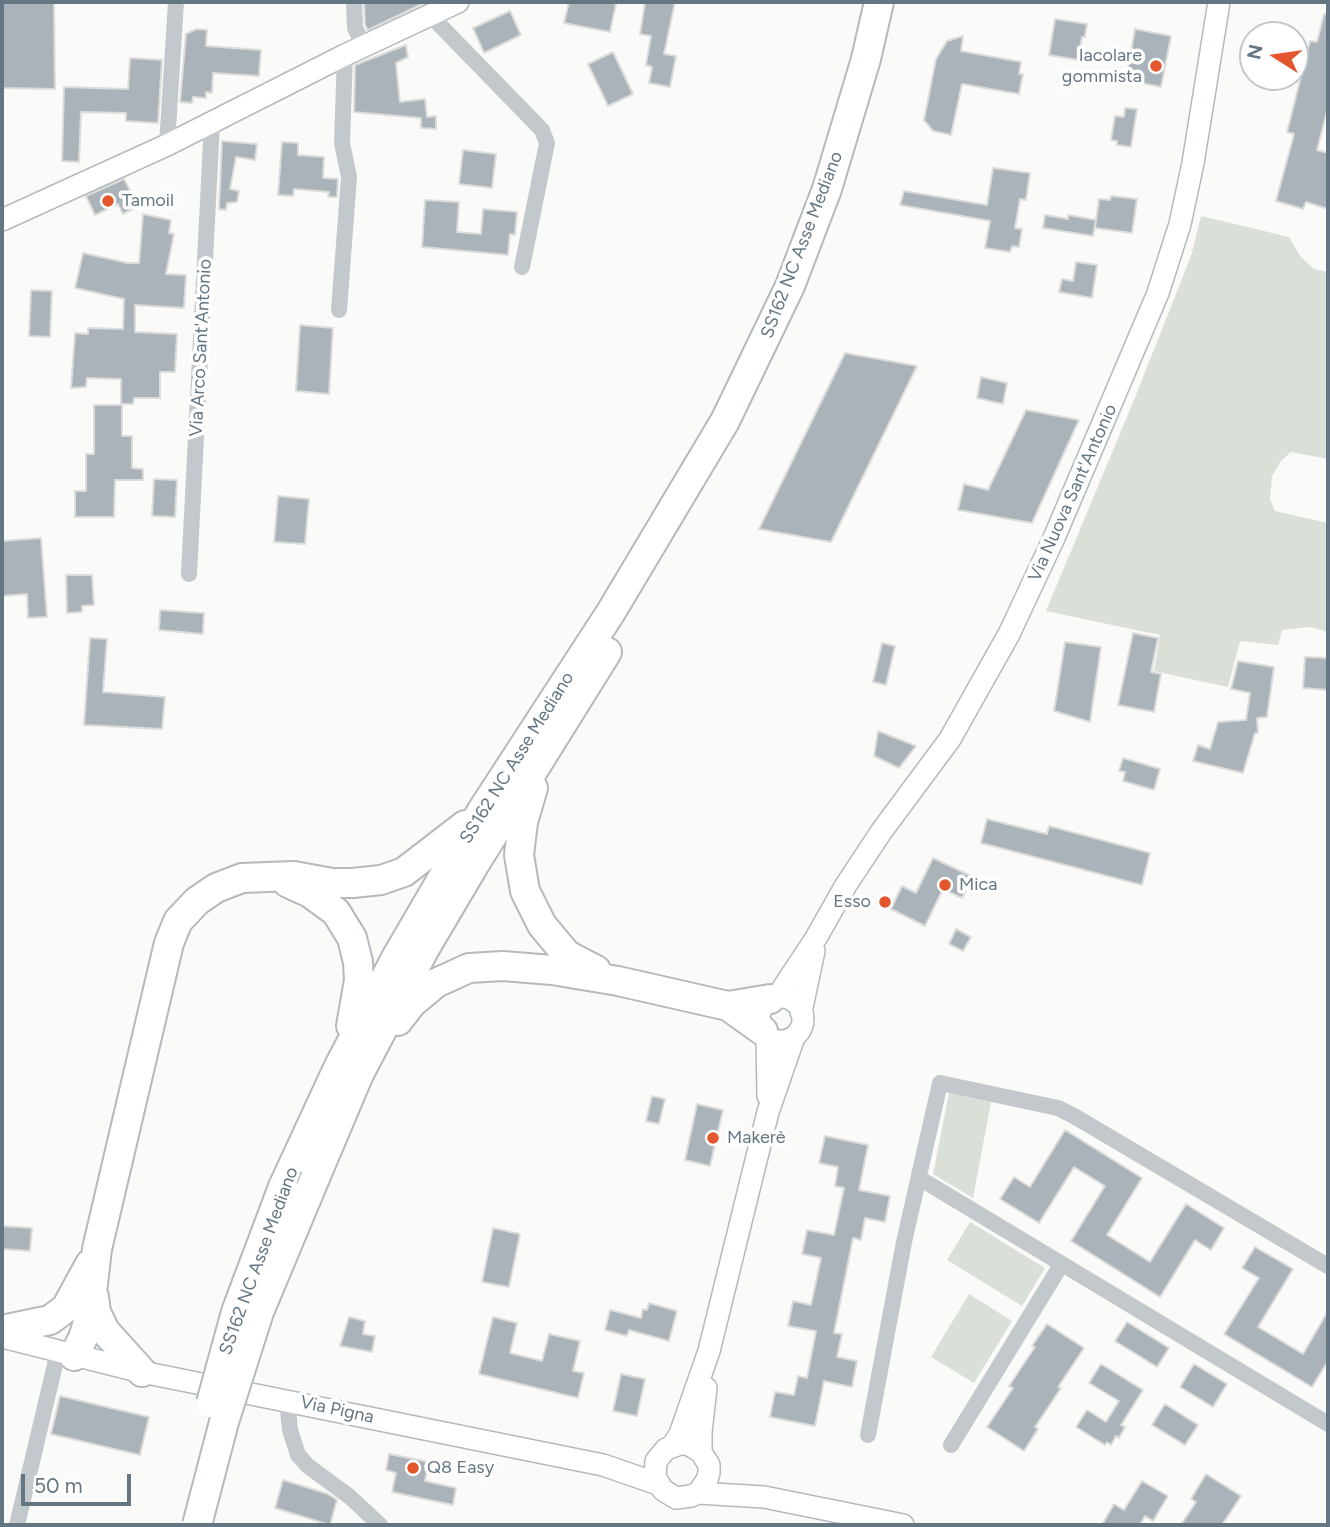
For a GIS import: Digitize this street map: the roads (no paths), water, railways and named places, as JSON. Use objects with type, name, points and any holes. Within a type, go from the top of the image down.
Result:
[{"type":"highway","name":"SS162 NC Asse Mediano","points":[[178,1525],[236,1312],[283,1187],[349,1070],[673,547],[764,387],[817,268],[841,204],[866,59],[879,2]]},
{"type":"highway","name":"SS162 NC Asse Mediano","points":[[197,1525],[224,1422],[259,1312],[315,1178],[349,1070],[397,956],[481,812],[611,612],[725,421],[790,286],[827,190],[854,134],[889,43],[898,2]]},
{"type":"highway","points":[[545,752],[523,822],[519,855],[525,891],[542,925],[567,955],[618,981]]},
{"type":"highway","points":[[67,1354],[69,1320],[87,1289],[169,943],[178,921],[197,901],[216,888],[242,878],[295,876],[331,883],[353,883],[381,880],[404,872],[434,852],[481,812]]},
{"type":"highway","points":[[272,876],[310,893],[336,912],[352,938],[359,980],[349,1070]]},
{"type":"highway","points":[[349,1070],[412,1003],[436,983],[469,968],[503,966],[552,970],[618,981],[728,1006],[774,998]]},
{"type":"highway","points":[[728,1006],[765,1034]]},
{"type":"highway","points":[[2,1330],[51,1320],[87,1289]]},
{"type":"highway","points":[[87,1289],[105,1331],[142,1372]]},
{"type":"street","points":[[167,145],[176,2]]},
{"type":"street","points":[[339,310],[349,177],[342,143],[355,51],[354,2]]},
{"type":"street","points":[[2,220],[167,145],[458,2]]},
{"type":"street","name":"Via Nuova Sant'Antonio","points":[[768,1112],[765,1034],[758,1018],[764,1004],[774,998],[817,938],[867,853],[950,739],[1009,634],[1111,409],[1158,293],[1180,224],[1194,163],[1219,2]]},
{"type":"street","points":[[430,15],[541,130],[547,143],[522,267]]},
{"type":"street","name":"Via Arco Sant'Antonio","points":[[189,574],[212,122]]},
{"type":"street","name":"Via Nuova Sant'Antonio","points":[[666,1450],[680,1434],[709,1351],[768,1112],[794,1037],[802,1025],[802,1012],[817,938]]},
{"type":"street","points":[[774,998],[792,1000],[802,1012]]},
{"type":"street","points":[[765,1034],[780,1041],[794,1037]]},
{"type":"street","points":[[869,1435],[940,1083],[1058,1108],[1328,1266]]},
{"type":"street","points":[[919,1178],[1328,1424]]},
{"type":"street","points":[[951,1446],[1061,1265]]},
{"type":"street","name":"Via Pigna","points":[[2,1337],[142,1372],[603,1465],[658,1484],[676,1498],[698,1493],[764,1497],[903,1525]]},
{"type":"street","name":"Via Nuova Sant'Antonio","points":[[705,1458],[701,1432],[709,1351]]},
{"type":"street","points":[[17,1525],[67,1354]]},
{"type":"street","points":[[287,1400],[289,1430],[298,1455],[380,1525]]},
{"type":"street","name":"Via Pigna","points":[[603,1465],[688,1444],[734,1485],[764,1497]]},
{"type":"street","points":[[658,1484],[655,1469],[666,1450]]},
{"type":"street","points":[[698,1493],[707,1480],[705,1458]]},
{"type":"place","name":"Iacolare gommista","points":[[1156,66]]},
{"type":"place","name":"Tamoil","points":[[108,201]]},
{"type":"place","name":"Mica","points":[[945,885]]},
{"type":"place","name":"Esso","points":[[885,902]]},
{"type":"place","name":"Makerè","points":[[713,1138]]},
{"type":"place","name":"Q8 Easy","points":[[413,1468]]}]
